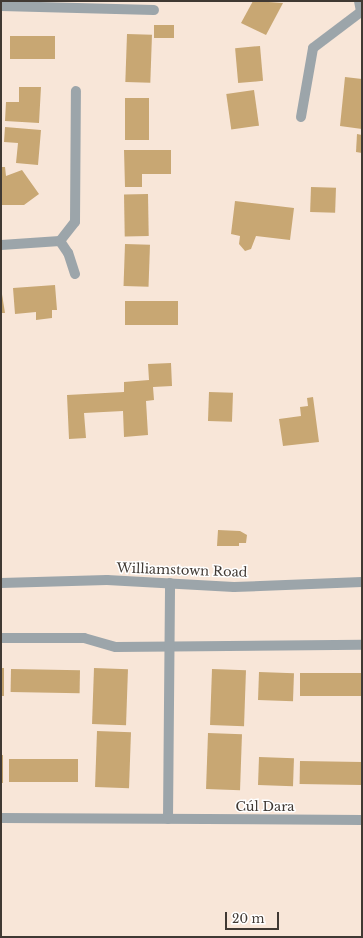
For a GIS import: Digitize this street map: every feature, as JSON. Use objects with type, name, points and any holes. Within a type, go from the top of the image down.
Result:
[{"type":"street","points":[[300,117],[313,48],[362,11],[359,1]]},
{"type":"street","points":[[1,6],[82,4],[154,10]]},
{"type":"street","points":[[1,244],[60,241],[75,222],[76,91]]},
{"type":"street","points":[[60,241],[75,274]]},
{"type":"street","name":"Williamstown Road","points":[[1,582],[170,584],[240,587],[362,582]]},
{"type":"street","points":[[168,819],[170,584]]},
{"type":"street","points":[[1,638],[84,638],[116,647],[362,645]]},
{"type":"street","name":"Cúl Dara","points":[[1,818],[362,820]]},
{"type":"building","points":[[253,1],[283,3],[266,35],[241,23]]},
{"type":"building","points":[[154,25],[174,25],[174,38],[154,38]]},
{"type":"building","points":[[127,34],[152,35],[150,83],[125,82]]},
{"type":"building","points":[[10,36],[55,36],[55,59],[10,59]]},
{"type":"building","points":[[260,46],[263,81],[238,83],[235,48]]},
{"type":"building","points":[[345,77],[362,79],[362,129],[340,126]]},
{"type":"building","points":[[19,87],[41,87],[39,123],[5,121],[6,102],[19,102]]},
{"type":"building","points":[[254,90],[259,126],[231,130],[226,94]]},
{"type":"building","points":[[125,98],[149,98],[149,140],[125,140]]},
{"type":"building","points":[[5,127],[41,130],[38,165],[16,163],[18,143],[4,142]]},
{"type":"building","points":[[357,134],[362,135],[362,153],[356,152]]},
{"type":"building","points":[[124,150],[171,150],[171,174],[142,174],[142,187],[125,187]]},
{"type":"building","points":[[1,167],[5,167],[6,176],[22,170],[39,194],[24,205],[1,205]]},
{"type":"building","points":[[311,187],[336,188],[335,213],[310,212]]},
{"type":"building","points":[[124,194],[148,194],[149,236],[125,236]]},
{"type":"building","points":[[235,201],[294,208],[290,240],[256,236],[251,249],[245,251],[239,244],[240,236],[231,234]]},
{"type":"building","points":[[125,244],[150,245],[149,287],[124,286]]},
{"type":"building","points":[[55,285],[57,310],[52,310],[52,318],[36,320],[36,312],[15,314],[13,288]]},
{"type":"building","points":[[1,288],[5,313],[1,313]]},
{"type":"building","points":[[125,301],[178,301],[178,325],[125,325]]},
{"type":"building","points":[[171,363],[172,386],[153,387],[154,400],[146,401],[148,435],[124,437],[123,411],[84,413],[86,438],[69,439],[67,395],[124,392],[124,382],[149,380],[148,364]]},
{"type":"building","points":[[209,392],[233,393],[232,422],[208,421]]},
{"type":"building","points":[[313,397],[319,442],[283,446],[279,419],[301,416],[300,407],[308,406],[307,398]]},
{"type":"building","points":[[218,530],[240,531],[247,535],[246,543],[239,543],[239,546],[217,546]]},
{"type":"building","points":[[1,668],[4,668],[4,696],[1,696]]},
{"type":"building","points":[[94,668],[128,669],[126,725],[92,724]]},
{"type":"building","points":[[11,669],[80,670],[80,693],[11,692]]},
{"type":"building","points":[[212,669],[246,670],[244,726],[210,725]]},
{"type":"building","points":[[259,672],[294,673],[293,701],[258,700]]},
{"type":"building","points":[[300,673],[362,673],[362,696],[300,696]]},
{"type":"building","points":[[97,731],[131,732],[129,788],[95,787]]},
{"type":"building","points":[[208,733],[242,734],[240,790],[206,789]]},
{"type":"building","points":[[1,755],[3,755],[3,783],[1,783]]},
{"type":"building","points":[[259,757],[294,758],[293,786],[258,785]]},
{"type":"building","points":[[9,759],[78,759],[78,782],[9,782]]},
{"type":"building","points":[[300,761],[362,762],[362,785],[300,784]]}]
